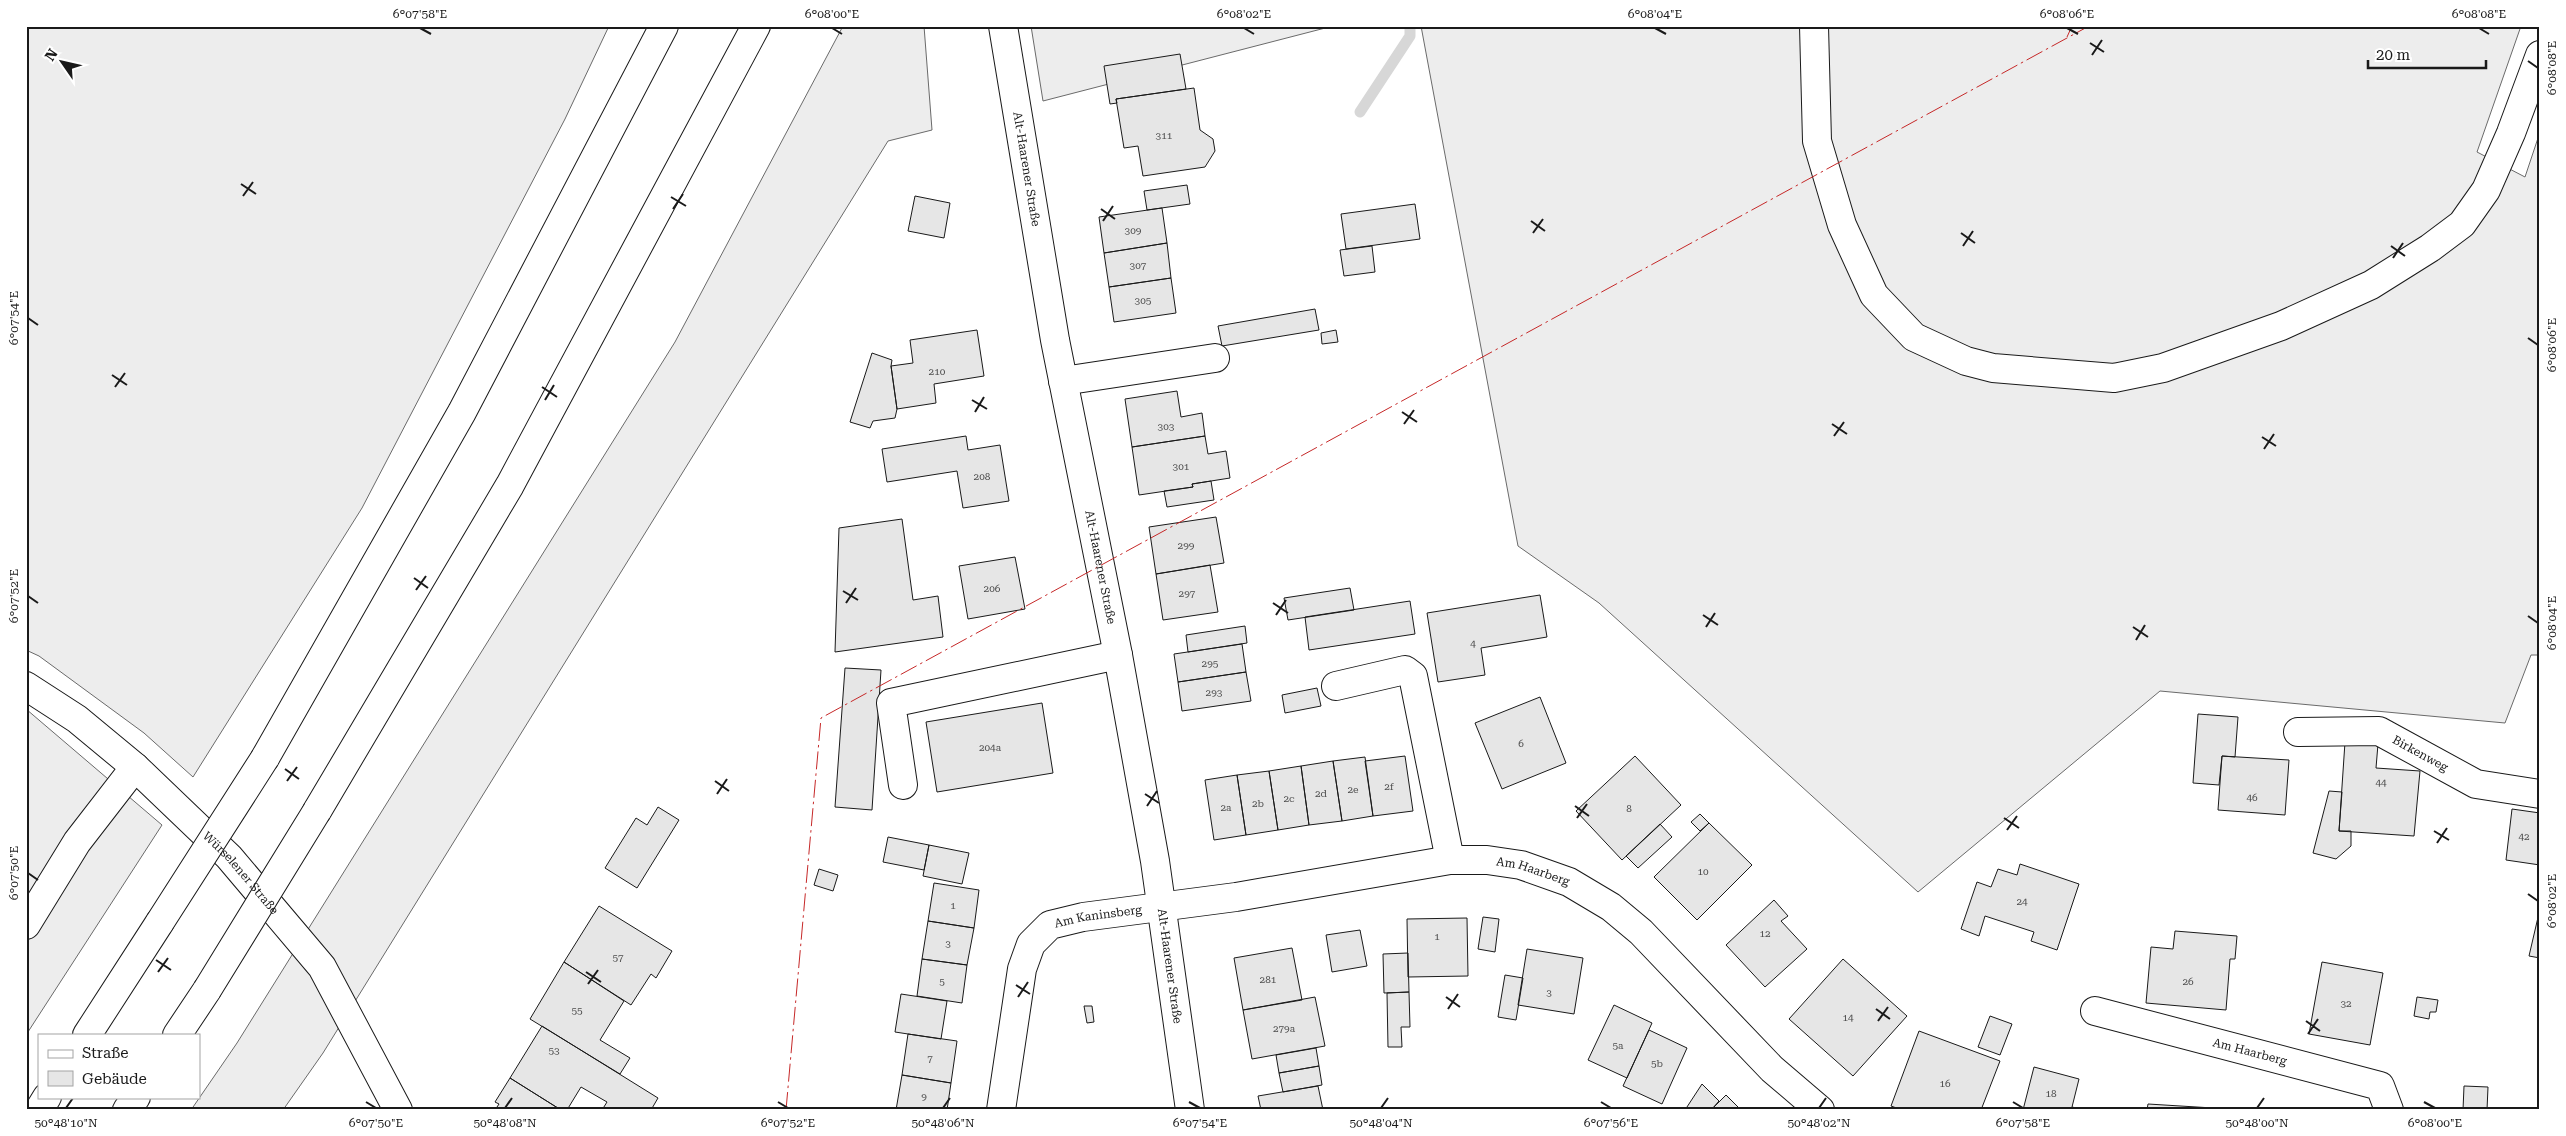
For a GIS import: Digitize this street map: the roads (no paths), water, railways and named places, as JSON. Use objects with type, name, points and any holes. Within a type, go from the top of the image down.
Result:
[{"type":"main road","points":[[88,1034],[265,758],[462,412],[664,26]]},
{"type":"main road","points":[[178,1034],[317,812],[510,485],[756,26]]},
{"type":"main road","name":"Alt-Haarener Straße","points":[[1003,26],[1063,381],[1118,655],[1162,907],[1190,1110]]},
{"type":"main road","points":[[1814,26],[1817,141],[1842,225],[1874,295],[1914,337],[1966,361],[1993,368],[2114,378],[2163,368],[2281,326],[2371,285],[2462,224],[2486,190],[2511,133],[2540,55]]},
{"type":"main road","points":[[1063,381],[1215,358]]},
{"type":"main road","points":[[903,785],[892,702],[1118,655]]},
{"type":"main road","points":[[1336,686],[1405,670],[1413,676],[1450,860]]},
{"type":"main road","name":"Würselener Straße","points":[[26,686],[76,719],[135,767],[229,857],[322,967],[398,1110]]},
{"type":"main road","name":"Birkenweg","points":[[2298,732],[2378,731],[2476,784],[2540,794]]},
{"type":"main road","points":[[26,925],[77,842],[135,767]]},
{"type":"main road","name":"Am Haarberg","points":[[1162,907],[1450,860],[1486,860],[1521,865],[1569,882],[1611,907],[1641,932],[1772,1070],[1820,1110]]},
{"type":"main road","name":"Am Kaninsberg","points":[[1001,1110],[1022,969],[1031,944],[1050,925],[1083,917],[1162,907]]},
{"type":"main road","name":"Am Haarberg","points":[[2095,1011],[2380,1086],[2389,1110]]},
{"type":"main road","points":[[39,1110],[46,1098]]},
{"type":"main road","points":[[127,1110],[135,1098]]},
{"type":"waterway","points":[[1360,112],[1410,36],[1410,26]]}]
